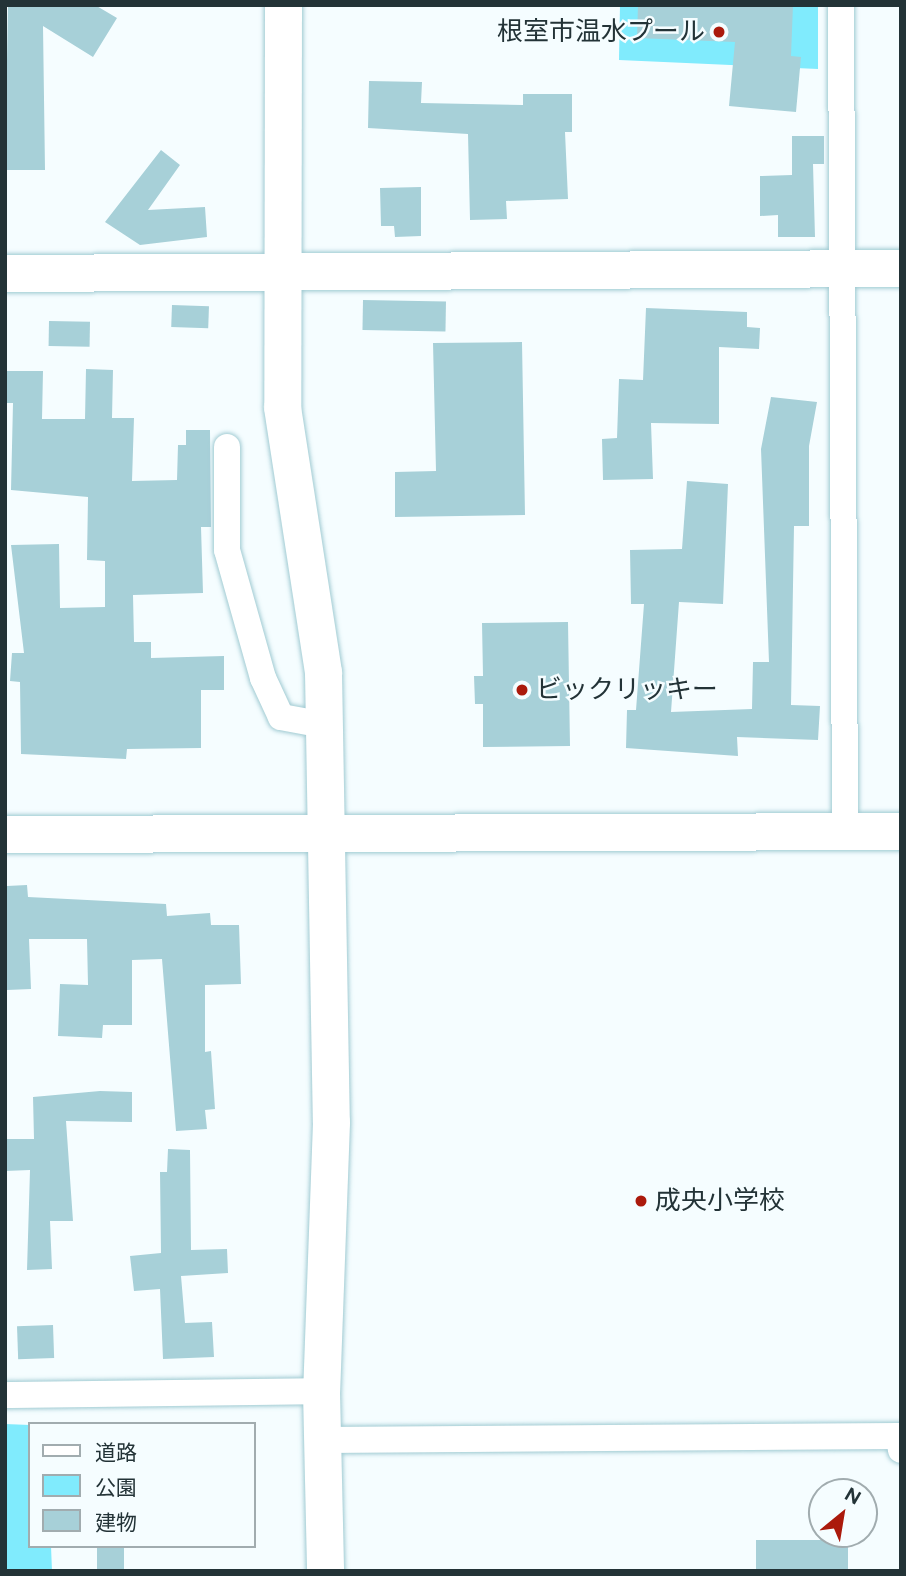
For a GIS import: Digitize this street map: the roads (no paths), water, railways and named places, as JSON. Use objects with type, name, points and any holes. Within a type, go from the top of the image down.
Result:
[{"type":"street","points":[[283,5],[282,407],[316,608],[324,725],[331,1135],[321,1391],[325,1571]]},
{"type":"street","points":[[841,5],[845,831]]},
{"type":"street","points":[[5,273],[901,268]]},
{"type":"street","points":[[227,447],[227,550],[263,678],[281,717],[324,725]]},
{"type":"street","points":[[5,834],[901,831]]},
{"type":"street","points":[[5,1395],[321,1391]]},
{"type":"street","points":[[323,1440],[899,1436],[901,1450]]},
{"type":"place","name":"根室市温水プール","points":[[719,32]]},
{"type":"place","name":"ビックリッキー","points":[[522,690]]},
{"type":"place","name":"成央小学校","points":[[641,1201]]}]
